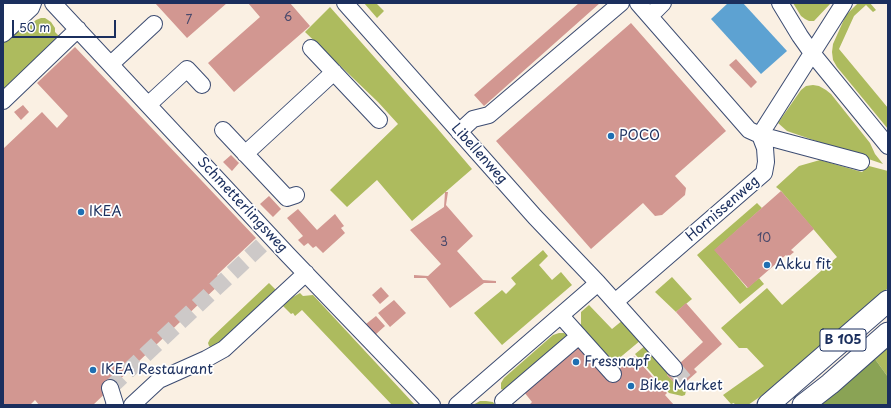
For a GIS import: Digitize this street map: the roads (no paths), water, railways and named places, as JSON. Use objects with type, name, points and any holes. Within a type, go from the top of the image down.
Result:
[{"type":"main road","name":"B 105","points":[[768,405],[888,301]]},
{"type":"main road","name":"B 105","points":[[803,405],[830,384],[888,333]]},
{"type":"street","points":[[3,16],[17,3]]},
{"type":"street","points":[[3,34],[30,8],[33,3]]},
{"type":"street","name":"Schmetterlingsweg","points":[[53,3],[432,405]]},
{"type":"street","name":"Libellenweg","points":[[345,3],[535,217],[598,283],[674,368]]},
{"type":"street","points":[[459,132],[473,120],[489,115],[621,3]]},
{"type":"street","points":[[638,3],[749,130],[760,135],[861,162]]},
{"type":"street","points":[[650,16],[663,3]]},
{"type":"street","points":[[780,3],[812,53],[888,146]]},
{"type":"street","points":[[760,135],[844,3]]},
{"type":"street","points":[[111,64],[154,24]]},
{"type":"street","points":[[3,101],[78,29]]},
{"type":"street","points":[[312,48],[334,72],[355,99],[379,120]]},
{"type":"street","points":[[149,104],[187,70],[202,85]]},
{"type":"street","points":[[245,154],[334,72]]},
{"type":"street","points":[[223,130],[245,154],[271,176],[287,198],[296,195]]},
{"type":"street","name":"Hornissenweg","points":[[615,302],[764,173],[766,162],[765,148],[760,135]]},
{"type":"street","points":[[132,405],[159,380],[206,359],[224,349],[306,273]]},
{"type":"street","points":[[457,405],[598,283]]},
{"type":"street","points":[[560,316],[613,374]]},
{"type":"street","points":[[503,401],[579,336]]},
{"type":"street","points":[[110,388],[115,404],[114,405]]},
{"type":"water","points":[[728,3],[743,3],[787,51],[761,74],[711,19]]},
{"type":"tunnel","points":[[110,388],[264,243]]},
{"type":"tunnel","points":[[674,368],[686,382]]},
{"type":"place","name":"POCO","points":[[611,136]]},
{"type":"place","name":"IKEA","points":[[81,212]]},
{"type":"place","name":"Akku fit","points":[[767,265]]},
{"type":"place","name":"Fressnapf","points":[[576,362]]},
{"type":"place","name":"IKEA Restaurant","points":[[93,370]]},
{"type":"place","name":"Bike Market","points":[[631,386]]}]
